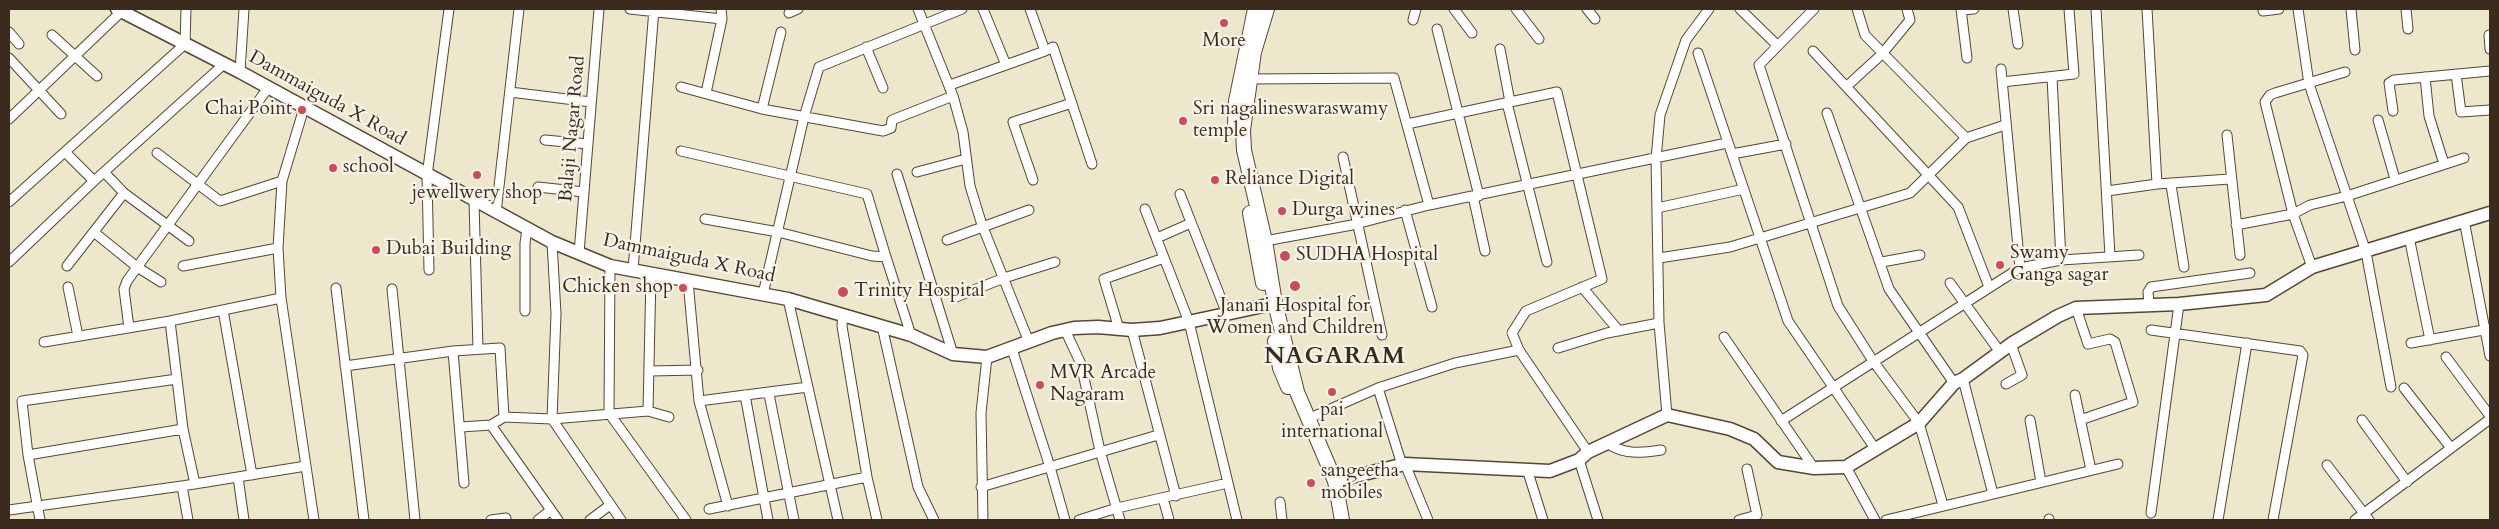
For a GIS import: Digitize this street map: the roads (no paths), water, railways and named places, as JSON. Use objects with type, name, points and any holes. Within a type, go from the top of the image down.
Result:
[{"type":"main road","points":[[1255,9],[1236,101],[1235,149],[1272,304],[1297,392],[1310,418],[1335,481],[1342,520]]},
{"type":"main road","points":[[1267,9],[1254,52],[1243,130],[1244,150],[1265,241],[1280,368],[1315,450],[1327,486],[1333,520]]},
{"type":"street","points":[[9,202],[185,44],[186,9]]},
{"type":"street","points":[[240,72],[244,9]]},
{"type":"street","points":[[429,270],[427,176],[450,9]]},
{"type":"street","points":[[496,213],[519,9]]},
{"type":"street","name":"Balaji Nagar Road","points":[[579,253],[599,9]]},
{"type":"street","points":[[630,9],[654,10],[722,19]]},
{"type":"street","points":[[706,93],[722,19],[721,9]]},
{"type":"street","points":[[789,13],[798,9]]},
{"type":"street","points":[[918,9],[950,84],[963,132],[970,186],[982,225],[1029,342]]},
{"type":"street","points":[[763,294],[790,174],[819,66],[962,9]]},
{"type":"street","points":[[983,9],[1006,65]]},
{"type":"street","points":[[1030,9],[1045,51]]},
{"type":"street","points":[[1414,20],[1416,9]]},
{"type":"street","points":[[1454,9],[1472,33]]},
{"type":"street","points":[[1516,9],[1539,39]]},
{"type":"street","points":[[1587,9],[1595,19]]},
{"type":"street","points":[[1667,415],[1659,324],[1656,159],[1660,115],[1686,40],[1708,9]]},
{"type":"street","points":[[1740,9],[1778,46]]},
{"type":"street","points":[[1814,9],[1759,65],[1838,306],[1873,361],[1919,422],[1943,505]]},
{"type":"street","points":[[1857,9],[1865,35],[1966,138]]},
{"type":"street","points":[[1847,86],[1882,54],[1910,20],[1907,9]]},
{"type":"street","points":[[1967,58],[1961,10],[1974,9]]},
{"type":"street","points":[[2013,9],[2018,44]]},
{"type":"street","points":[[2002,82],[2074,74],[2069,9]]},
{"type":"street","points":[[2096,9],[2110,256]]},
{"type":"street","points":[[2147,9],[2157,184]]},
{"type":"street","points":[[2263,10],[2279,9]]},
{"type":"street","points":[[2298,9],[2309,84],[2366,252],[2391,387]]},
{"type":"street","points":[[2351,9],[2355,50]]},
{"type":"street","points":[[2406,9],[2408,29]]},
{"type":"street","points":[[633,270],[654,10]]},
{"type":"street","points":[[9,120],[75,56],[126,11]]},
{"type":"street","name":"Dammaiguda X Road","points":[[126,11],[474,202],[552,242],[610,266],[788,299],[843,314],[910,336],[953,354],[987,357],[1065,330],[1098,327],[1126,329],[1160,328],[1272,304]]},
{"type":"street","points":[[1437,29],[1458,113],[1486,251]]},
{"type":"street","points":[[9,32],[19,44]]},
{"type":"street","points":[[762,109],[781,32]]},
{"type":"street","points":[[52,35],[97,76]]},
{"type":"street","points":[[2489,35],[2490,49]]},
{"type":"street","points":[[866,47],[883,88]]},
{"type":"street","points":[[950,84],[1053,47],[1092,164]]},
{"type":"street","points":[[1500,49],[1509,102],[1547,262]]},
{"type":"street","points":[[1813,51],[1958,207],[1989,287]]},
{"type":"street","points":[[1698,53],[1788,321],[1876,450]]},
{"type":"street","points":[[9,58],[61,114]]},
{"type":"street","points":[[9,262],[94,181],[224,64]]},
{"type":"street","points":[[2001,69],[2020,268]]},
{"type":"street","points":[[2393,111],[2389,83],[2425,77],[2490,71]]},
{"type":"street","points":[[2312,267],[2293,214],[2265,102],[2270,95],[2346,72]]},
{"type":"street","points":[[2456,74],[2462,112],[2490,110]]},
{"type":"street","points":[[2052,77],[2061,260]]},
{"type":"street","points":[[2425,77],[2429,116],[2444,164]]},
{"type":"street","points":[[1250,79],[1394,78],[1429,205]]},
{"type":"street","points":[[681,87],[762,109],[883,131],[892,128],[892,120],[953,96]]},
{"type":"street","points":[[129,328],[124,289],[166,225],[268,88]]},
{"type":"street","points":[[510,92],[591,102]]},
{"type":"street","points":[[1407,124],[1557,92],[1602,279],[1526,311],[1512,333],[1519,350],[1583,456],[1598,520]]},
{"type":"street","points":[[1033,180],[1013,122],[1072,103]]},
{"type":"street","points":[[304,108],[282,181],[278,248],[281,298],[314,520]]},
{"type":"street","points":[[1827,113],[1882,262],[1889,289],[1918,331],[1958,381],[1992,494]]},
{"type":"street","points":[[2378,120],[2395,179]]},
{"type":"street","points":[[1659,258],[1730,248],[1910,193],[1930,176],[1966,138],[2006,125]]},
{"type":"street","points":[[2227,136],[2230,179],[2240,255]]},
{"type":"street","points":[[545,140],[588,144]]},
{"type":"street","points":[[1265,241],[1358,223],[1405,210],[1727,143]]},
{"type":"street","points":[[1732,154],[1786,144]]},
{"type":"street","points":[[681,151],[790,174],[867,194],[910,336]]},
{"type":"street","points":[[65,152],[94,181]]},
{"type":"street","points":[[157,153],[220,201],[282,181]]},
{"type":"street","points":[[1343,157],[1382,335]]},
{"type":"street","points":[[2236,225],[2293,214],[2310,205],[2346,196],[2464,158]]},
{"type":"street","points":[[917,172],[966,159]]},
{"type":"street","points":[[104,172],[124,193],[189,241]]},
{"type":"street","points":[[897,174],[953,354]]},
{"type":"street","points":[[2107,191],[2157,184],[2172,185],[2230,179]]},
{"type":"street","points":[[2172,185],[2184,267]]},
{"type":"street","points":[[538,187],[584,192]]},
{"type":"street","points":[[1657,208],[1744,189]]},
{"type":"street","points":[[67,266],[95,234],[124,193]]},
{"type":"street","points":[[1180,194],[1227,314]]},
{"type":"street","points":[[474,202],[478,349]]},
{"type":"street","points":[[1145,209],[1189,322],[1236,520]]},
{"type":"street","points":[[947,240],[982,225],[1029,210]]},
{"type":"street","points":[[1405,210],[1432,306]]},
{"type":"street","points":[[1335,481],[1404,464],[1550,471],[1667,415],[1730,429],[1754,439],[1778,462],[1814,468],[1846,467],[1919,422],[1958,381],[2011,344],[2058,316],[2076,308],[2179,304],[2266,295],[2312,267],[2490,213]]},
{"type":"street","points":[[705,219],[778,232],[872,256],[886,257]]},
{"type":"street","points":[[2464,220],[2487,329],[2490,356]]},
{"type":"street","points":[[1156,238],[1191,223]]},
{"type":"street","points":[[525,311],[525,243],[527,229]]},
{"type":"street","points":[[95,234],[137,267],[161,282]]},
{"type":"street","points":[[2409,237],[2430,340]]},
{"type":"street","points":[[552,242],[556,314],[552,419],[621,520]]},
{"type":"street","points":[[183,266],[278,248]]},
{"type":"street","points":[[1882,262],[1920,255]]},
{"type":"street","points":[[1781,421],[1918,331],[2020,268],[2061,260],[2139,255]]},
{"type":"street","points":[[1164,258],[1104,279],[1126,329],[1176,496]]},
{"type":"street","points":[[956,297],[1004,278],[1055,262]]},
{"type":"street","points":[[610,266],[609,413],[686,520]]},
{"type":"street","points":[[2149,304],[2148,292],[2151,287],[2250,273]]},
{"type":"street","points":[[648,410],[651,274]]},
{"type":"street","points":[[688,281],[698,370],[699,401],[728,506]]},
{"type":"street","points":[[1950,283],[2000,352]]},
{"type":"street","points":[[68,287],[78,336]]},
{"type":"street","points":[[1582,287],[1619,331]]},
{"type":"street","points":[[336,288],[364,520]]},
{"type":"street","points":[[392,289],[415,520]]},
{"type":"street","points":[[44,342],[170,321],[281,298]]},
{"type":"street","points":[[788,299],[838,520]]},
{"type":"street","points":[[2151,514],[2179,304]]},
{"type":"street","points":[[2076,308],[2088,344],[2110,339],[2115,342],[2132,402],[2080,420]]},
{"type":"street","points":[[223,310],[252,475]]},
{"type":"street","points":[[843,314],[842,326],[867,477],[877,520]]},
{"type":"street","points":[[170,321],[183,429],[195,484]]},
{"type":"street","points":[[1558,348],[1619,331],[1659,324]]},
{"type":"street","points":[[882,326],[918,487],[934,520]]},
{"type":"street","points":[[2411,343],[2487,329]]},
{"type":"street","points":[[1065,330],[1081,364],[1100,451],[1120,520]]},
{"type":"street","points":[[2151,330],[2300,351],[2302,355],[2273,520]]},
{"type":"street","points":[[1724,337],[1814,468]]},
{"type":"street","points":[[2218,520],[2247,343]]},
{"type":"street","points":[[2006,384],[2022,375],[2011,344]]},
{"type":"street","points":[[345,366],[399,357],[500,348],[504,418]]},
{"type":"street","points":[[1012,348],[1065,520]]},
{"type":"street","points":[[1310,418],[1378,388],[1455,363],[1519,350]]},
{"type":"street","points":[[453,351],[461,427],[464,483]]},
{"type":"street","points":[[983,520],[981,487],[982,413],[987,357]]},
{"type":"street","points":[[2355,520],[2367,517],[2407,482],[2490,417],[2446,357]]},
{"type":"street","points":[[650,371],[698,370]]},
{"type":"street","points":[[40,520],[28,455],[22,401],[178,379]]},
{"type":"street","points":[[699,401],[769,394],[808,387]]},
{"type":"street","points":[[1378,388],[1404,464],[1428,520]]},
{"type":"street","points":[[2404,388],[2451,448]]},
{"type":"street","points":[[769,394],[790,492],[794,520]]},
{"type":"street","points":[[2075,395],[2091,470]]},
{"type":"street","points":[[746,396],[768,520]]},
{"type":"street","points":[[461,427],[491,425],[504,418],[552,419],[648,410],[669,417]]},
{"type":"street","points":[[2030,420],[2041,482]]},
{"type":"street","points":[[2362,420],[2407,482]]},
{"type":"street","points":[[491,425],[558,520]]},
{"type":"street","points":[[28,455],[183,429]]},
{"type":"street","points":[[981,487],[1158,435]]},
{"type":"street","points":[[1607,443],[1614,448],[1629,452],[1662,450]]},
{"type":"street","points":[[1886,520],[2118,464]]},
{"type":"street","points":[[9,510],[182,486],[306,466]]},
{"type":"street","points":[[2327,466],[2367,517]]},
{"type":"street","points":[[1846,467],[1875,520]]},
{"type":"street","points":[[1527,469],[1543,520]]},
{"type":"street","points":[[1739,520],[1758,518],[1746,469]]},
{"type":"street","points":[[238,477],[244,520]]},
{"type":"street","points":[[709,509],[867,477]]},
{"type":"street","points":[[1079,520],[1117,508],[1228,483]]},
{"type":"street","points":[[182,486],[188,520]]},
{"type":"street","points":[[1164,498],[1169,520]]},
{"type":"street","points":[[1280,502],[1282,520]]},
{"type":"street","points":[[590,520],[610,506]]},
{"type":"street","points":[[538,520],[551,510]]},
{"type":"street","points":[[491,520],[506,518]]},
{"type":"place","name":"More","points":[[1224,23]]},
{"type":"place","name":"Chai Point","points":[[302,110]]},
{"type":"place","name":"Sri nagalineswaraswamy temple","points":[[1183,121]]},
{"type":"place","name":"school","points":[[333,168]]},
{"type":"place","name":"jewellwery shop","points":[[477,175]]},
{"type":"place","name":"Reliance Digital","points":[[1215,180]]},
{"type":"place","name":"Durga wines","points":[[1282,211]]},
{"type":"place","name":"Dubai Building","points":[[376,250]]},
{"type":"place","name":"SUDHA Hospital","points":[[1285,256]]},
{"type":"place","name":"Swamy Ganga sagar","points":[[2000,265]]},
{"type":"place","name":"Janani Hospital for Women and Children","points":[[1295,286]]},
{"type":"place","name":"Chicken shop","points":[[683,288]]},
{"type":"place","name":"Trinity Hospital","points":[[843,292]]},
{"type":"place","name":"MVR Arcade Nagaram","points":[[1040,385]]},
{"type":"place","name":"pai international","points":[[1332,392]]},
{"type":"place","name":"sangeetha mobiles","points":[[1311,483]]},
{"type":"district","name":"NAGARAM","points":[[1335,357]]}]
